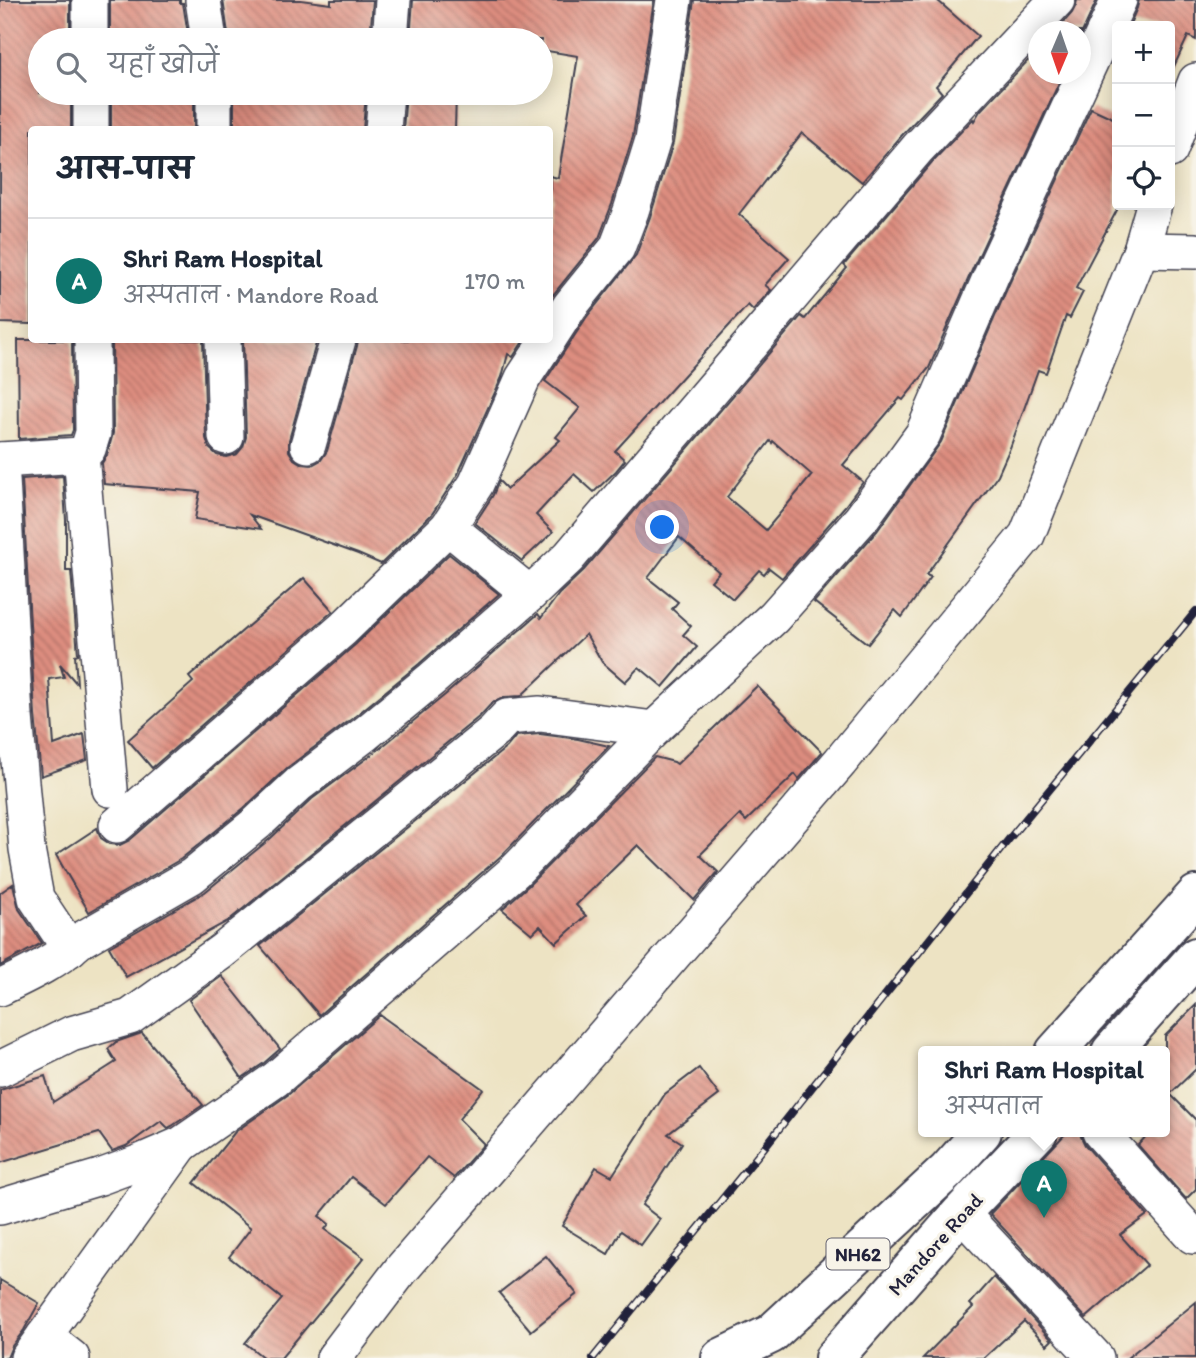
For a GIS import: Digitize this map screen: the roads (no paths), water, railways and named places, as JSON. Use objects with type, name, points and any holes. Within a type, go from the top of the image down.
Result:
[{"type":"highway","points":[[1060,1046],[1196,895]]},
{"type":"highway","points":[[1116,1046],[1196,957]]},
{"type":"highway","name":"Mandore Road","points":[[720,1358],[771,1334],[947,1171],[978,1137]]},
{"type":"highway","name":"Mandore Road","points":[[834,1358],[961,1213],[1033,1137]]},
{"type":"street","points":[[90,0],[90,28]]},
{"type":"street","points":[[203,0],[207,28]]},
{"type":"street","points":[[391,28],[393,0]]},
{"type":"street","points":[[553,326],[560,304],[617,248],[631,211],[653,140],[674,0]]},
{"type":"street","points":[[0,988],[192,876],[257,823],[299,784],[432,679],[530,594],[569,557],[918,148],[1057,0]]},
{"type":"street","points":[[0,1207],[113,1172],[182,1144],[276,1079],[515,871],[654,729],[774,617],[861,519],[923,434],[991,275],[1119,0]]},
{"type":"street","points":[[1171,147],[1196,81]]},
{"type":"street","points":[[90,105],[91,126]]},
{"type":"street","points":[[214,105],[214,126]]},
{"type":"street","points":[[383,126],[385,105]]},
{"type":"street","points":[[334,1358],[401,1269],[840,762],[1027,535],[1142,250],[1153,210]]},
{"type":"street","points":[[1142,250],[1196,251]]},
{"type":"street","points":[[70,949],[36,898],[27,849],[15,716],[0,460],[80,455],[88,449],[93,433],[92,343]]},
{"type":"street","points":[[223,343],[226,437]]},
{"type":"street","points":[[308,445],[337,343]]},
{"type":"street","points":[[117,825],[344,629],[447,527],[476,484],[523,378],[546,343]]},
{"type":"street","points":[[80,455],[110,789]]},
{"type":"street","points":[[447,527],[530,594]]},
{"type":"street","points":[[0,1069],[71,1034],[130,1017],[221,952],[494,731],[507,717],[540,714],[654,729]]},
{"type":"street","points":[[1104,1137],[1193,1236]]},
{"type":"street","points":[[72,1358],[36,1347],[182,1144]]},
{"type":"street","points":[[961,1213],[1096,1358]]},
{"type":"railway","points":[[593,1358],[1009,839],[1196,611]]},
{"type":"place","name":"Shri Ram Hospital","points":[[1044,1218]]}]
